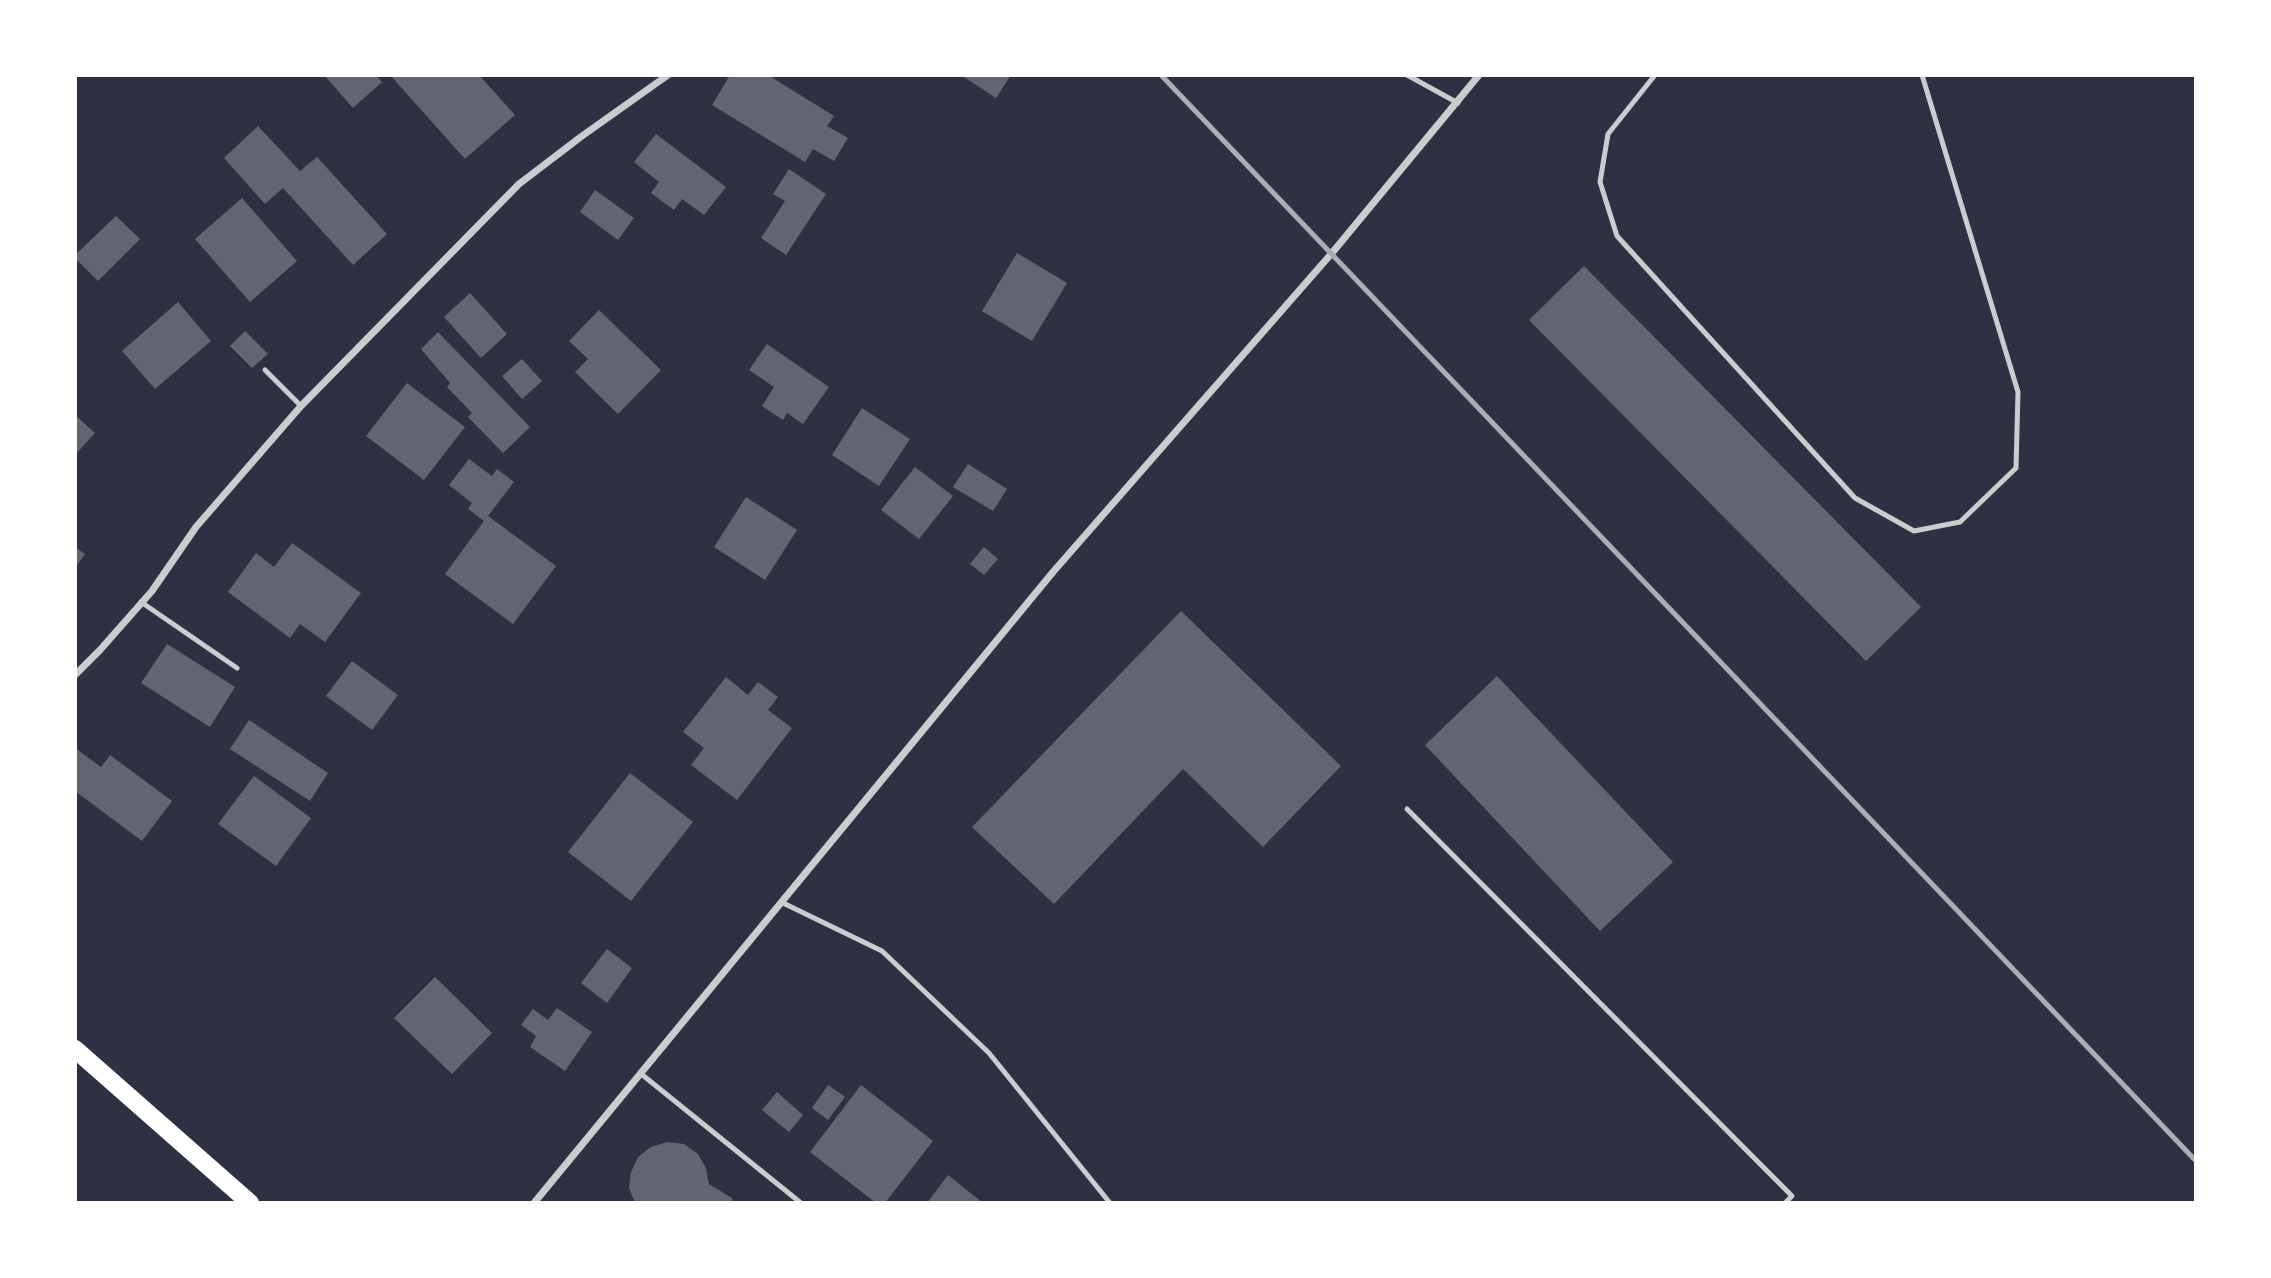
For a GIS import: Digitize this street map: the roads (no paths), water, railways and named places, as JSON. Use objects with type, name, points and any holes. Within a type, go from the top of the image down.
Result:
[{"type":"main road","points":[[75,1049],[250,1203]]},
{"type":"street","points":[[75,675],[141,602],[197,527],[301,406],[522,181],[668,75]]},
{"type":"street","points":[[534,1203],[1053,572],[1332,253],[1479,75]]},
{"type":"lane","points":[[1407,75],[1458,103]]},
{"type":"lane","points":[[1655,75],[1608,134],[1600,182],[1617,236],[1855,498],[1914,531],[1960,522],[2016,468],[2018,392],[1922,75]]},
{"type":"lane","points":[[265,370],[301,406]]},
{"type":"lane","points":[[141,602],[237,668]]},
{"type":"lane","points":[[1407,809],[1792,1196],[1785,1203]]},
{"type":"lane","points":[[781,902],[882,951],[989,1053],[1110,1203]]},
{"type":"lane","points":[[640,1073],[801,1203]]},
{"type":"railway","points":[[1161,75],[2196,1161]]}]
